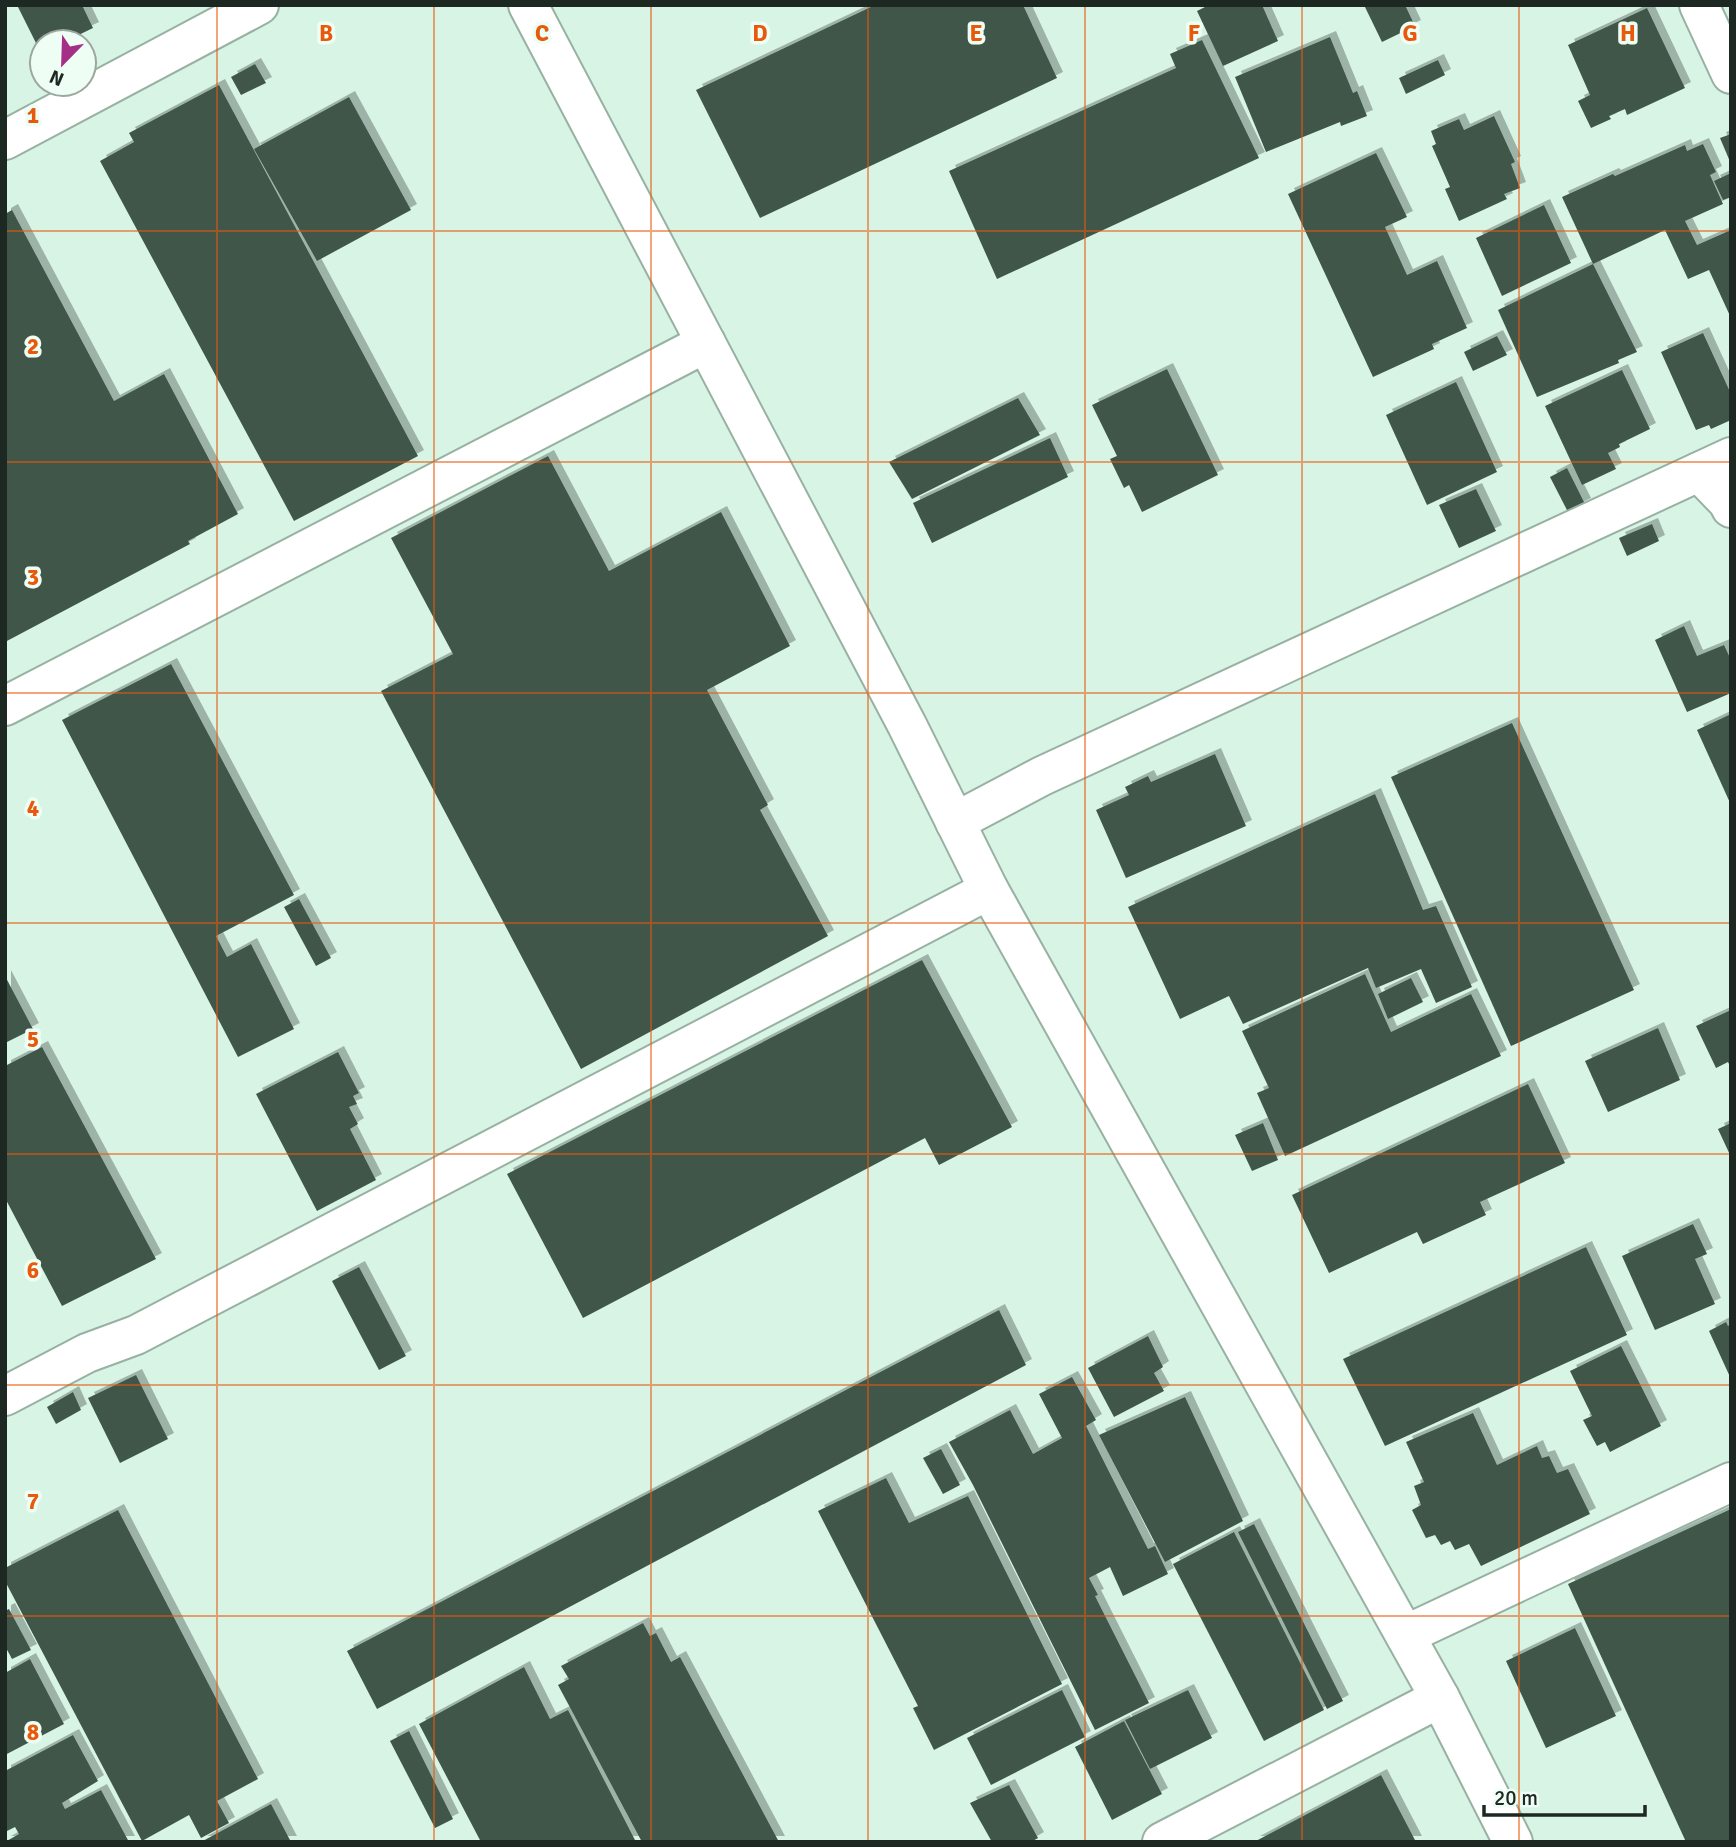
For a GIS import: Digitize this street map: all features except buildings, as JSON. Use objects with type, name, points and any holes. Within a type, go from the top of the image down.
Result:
[{"type":"street","points":[[5,140],[259,5]]},
{"type":"street","points":[[528,5],[907,725],[989,890],[1440,1698],[1513,1842]]},
{"type":"street","points":[[1699,5],[1731,74]]},
{"type":"street","points":[[5,706],[706,343]]},
{"type":"street","points":[[955,822],[1042,776],[1715,465],[1731,508]]},
{"type":"street","points":[[5,1396],[87,1353],[136,1335],[989,890]]},
{"type":"street","points":[[1405,1635],[1731,1482]]},
{"type":"street","points":[[1162,1842],[1440,1698]]}]
